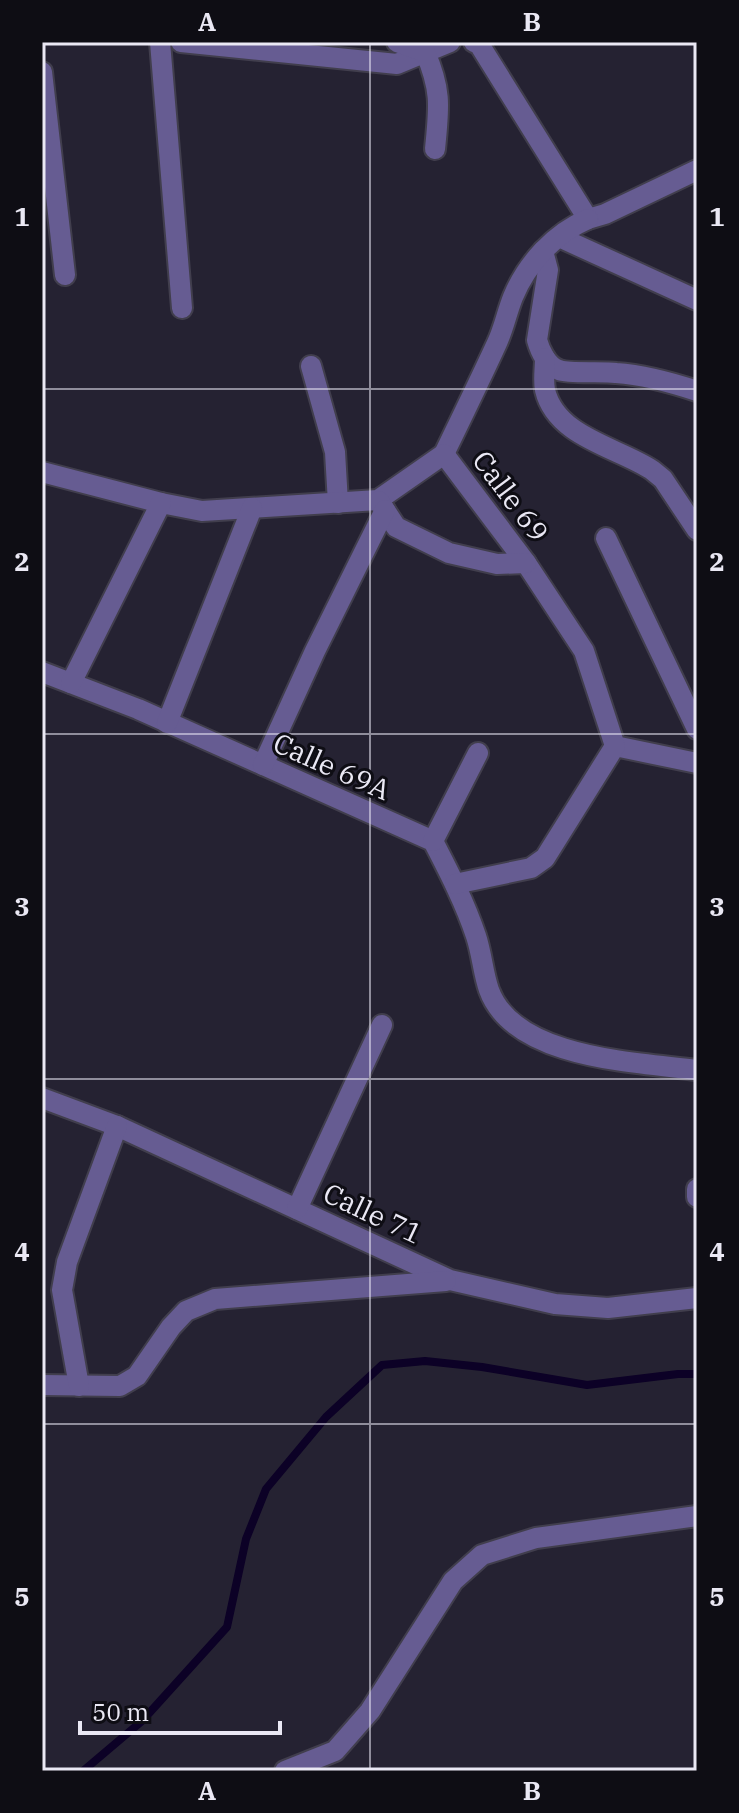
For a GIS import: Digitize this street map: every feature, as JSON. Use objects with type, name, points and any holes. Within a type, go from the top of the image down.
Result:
[{"type":"street","points":[[160,42],[182,308]]},
{"type":"street","points":[[181,42],[397,64],[450,42]]},
{"type":"street","points":[[397,42],[425,52],[435,76],[440,103],[435,149]]},
{"type":"street","points":[[474,42],[479,44],[588,219]]},
{"type":"street","points":[[42,72],[65,275]]},
{"type":"street","points":[[444,454],[499,340],[525,272],[543,251],[570,226],[605,214],[697,170]]},
{"type":"street","points":[[559,237],[697,300]]},
{"type":"street","points":[[543,251],[548,270],[537,340],[545,358],[559,371],[618,373],[697,391]]},
{"type":"street","points":[[545,358],[544,387],[550,405],[568,425],[663,479],[697,530]]},
{"type":"street","points":[[311,366],[335,452],[338,503]]},
{"type":"street","name":"Calle 69","points":[[382,505],[444,454],[526,563],[584,651],[615,746]]},
{"type":"street","points":[[42,472],[202,511],[338,503],[382,505]]},
{"type":"street","points":[[71,683],[161,503]]},
{"type":"street","points":[[382,505],[396,527],[449,553],[497,564],[526,563]]},
{"type":"street","points":[[263,765],[382,505]]},
{"type":"street","points":[[167,723],[252,508]]},
{"type":"street","points":[[606,538],[697,729]]},
{"type":"street","name":"Calle 69A","points":[[42,672],[167,723],[433,841]]},
{"type":"street","points":[[455,884],[531,868],[545,858],[615,746],[697,763]]},
{"type":"street","points":[[478,753],[433,841],[455,884],[475,934],[489,991],[500,1008],[521,1030],[552,1046],[612,1059],[697,1070]]},
{"type":"street","points":[[297,1209],[382,1025]]},
{"type":"street","name":"Calle 71","points":[[42,1098],[117,1126],[450,1280],[555,1304],[608,1308],[697,1298]]},
{"type":"street","points":[[79,1386],[62,1290],[67,1262],[117,1126]]},
{"type":"street","points":[[697,1190],[697,1197]]},
{"type":"street","points":[[42,1385],[120,1386],[137,1376],[186,1311],[215,1299],[450,1280]]},
{"type":"street","points":[[285,1771],[335,1751],[370,1711],[453,1581],[482,1555],[536,1538],[697,1516]]},
{"type":"waterway","points":[[83,1771],[142,1721],[227,1627],[246,1539],[266,1489],[326,1417],[382,1365],[425,1361],[482,1367],[587,1385],[697,1374]]}]
